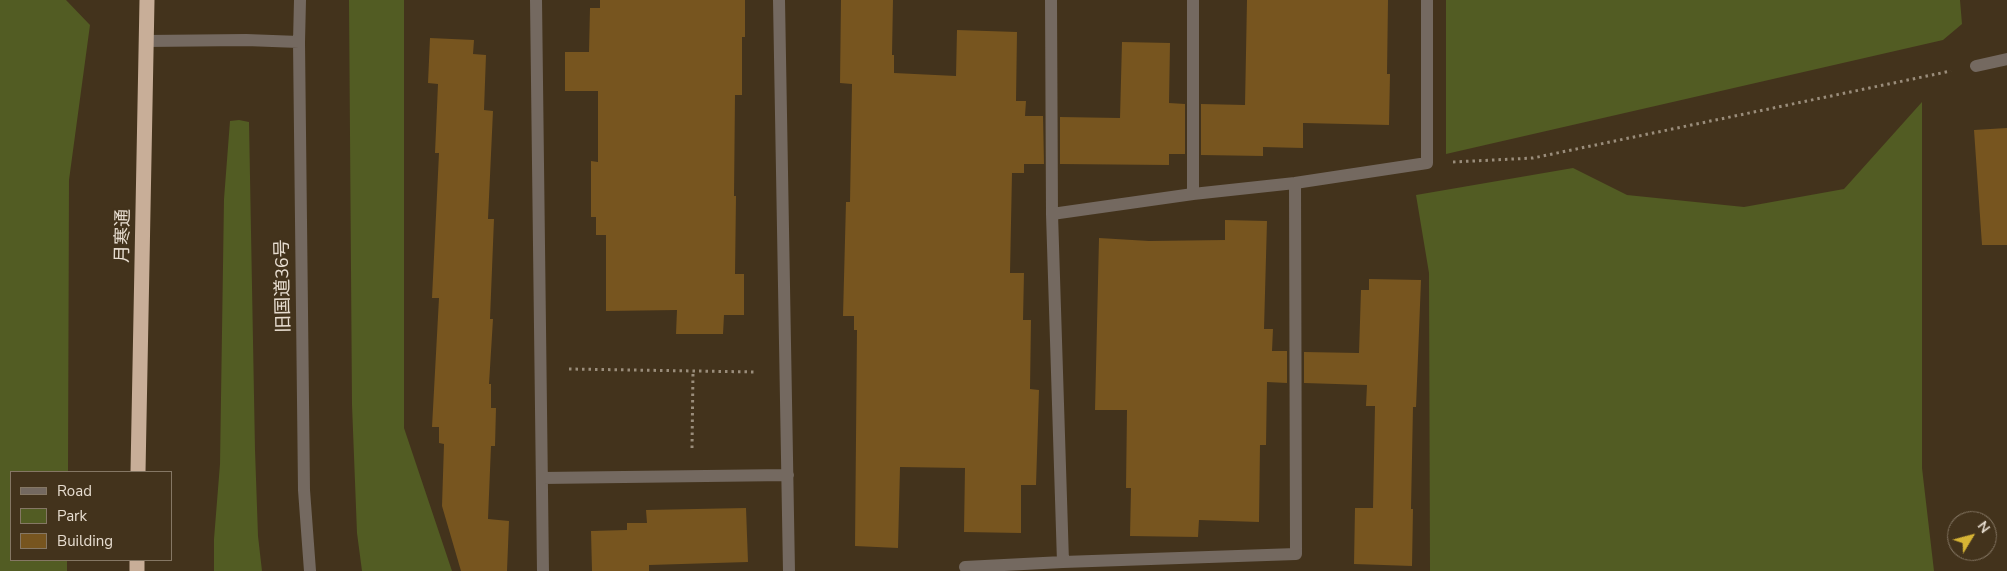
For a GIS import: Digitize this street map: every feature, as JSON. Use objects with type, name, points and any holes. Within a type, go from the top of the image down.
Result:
[{"type":"highway","name":"月寒通","points":[[138,471],[147,0]]},
{"type":"street","name":"旧国道36号","points":[[300,0],[304,490],[310,571]]},
{"type":"street","points":[[536,0],[543,571]]},
{"type":"street","points":[[779,0],[789,571]]},
{"type":"street","points":[[1051,0],[1052,214],[1063,562]]},
{"type":"street","points":[[1193,0],[1193,194]]},
{"type":"street","points":[[1052,214],[1193,194],[1295,183],[1426,163],[1427,0]]},
{"type":"street","points":[[146,42],[246,40],[299,42]]},
{"type":"street","points":[[1976,66],[2007,59]]},
{"type":"street","points":[[965,567],[1296,554],[1295,183]]},
{"type":"street","points":[[542,478],[788,475]]},
{"type":"path","points":[[1426,163],[1533,158],[1976,66]]},
{"type":"path","points":[[541,369],[786,373]]},
{"type":"path","points":[[691,476],[692,371]]},
{"type":"green space","points":[[0,0],[66,0],[90,25],[69,180],[68,471],[10,471],[10,561],[67,561],[67,571],[0,571]]},
{"type":"green space","points":[[349,0],[404,0],[404,428],[452,571],[362,571],[357,533],[352,405]]},
{"type":"green space","points":[[1446,0],[1960,0],[1962,24],[1943,40],[1446,154]]},
{"type":"green space","points":[[1922,102],[1922,468],[1934,571],[1430,571],[1429,273],[1416,195],[1573,168],[1627,195],[1744,207],[1844,189]]},
{"type":"green space","points":[[230,121],[249,122],[255,450],[258,536],[262,571],[214,571],[214,539],[220,464],[224,199]]},
{"type":"building","points":[[600,0],[745,0],[745,37],[742,37],[742,95],[735,95],[734,196],[736,196],[735,274],[744,274],[744,315],[724,315],[723,334],[676,334],[677,310],[606,311],[606,235],[596,235],[596,217],[591,217],[591,161],[598,162],[598,91],[565,91],[565,52],[589,52],[590,8],[600,8]]},
{"type":"building","points":[[841,0],[893,0],[892,55],[894,55],[894,73],[956,76],[957,30],[1017,32],[1016,101],[1026,101],[1025,116],[1043,116],[1044,164],[1024,164],[1024,173],[1012,173],[1010,273],[1024,273],[1023,320],[1031,320],[1030,389],[1039,390],[1036,485],[1021,485],[1021,533],[964,532],[965,468],[900,467],[898,548],[855,546],[857,330],[854,330],[854,316],[843,316],[846,202],[850,202],[852,84],[840,83]]},
{"type":"building","points":[[1247,0],[1388,0],[1387,74],[1390,74],[1389,125],[1303,123],[1303,148],[1263,147],[1263,156],[1201,155],[1201,104],[1245,105]]},
{"type":"building","points":[[430,38],[474,40],[473,54],[486,55],[484,110],[493,111],[488,219],[494,219],[490,319],[493,319],[489,384],[491,384],[491,408],[496,408],[495,446],[491,446],[488,519],[509,521],[507,571],[461,571],[442,506],[444,444],[439,443],[439,427],[432,427],[439,298],[432,298],[439,153],[435,153],[438,84],[428,83]]},
{"type":"building","points":[[1122,42],[1170,43],[1169,103],[1185,104],[1185,154],[1169,154],[1169,165],[1060,164],[1060,117],[1120,118]]},
{"type":"building","points":[[2007,128],[2007,245],[1982,245],[1974,130]]},
{"type":"building","points":[[1225,220],[1267,221],[1264,329],[1273,329],[1272,351],[1287,351],[1287,383],[1267,382],[1266,445],[1260,445],[1259,522],[1199,520],[1198,537],[1130,536],[1131,488],[1126,488],[1127,410],[1095,410],[1099,238],[1149,241],[1225,240]]},
{"type":"building","points":[[1369,279],[1421,280],[1416,407],[1413,407],[1412,566],[1354,564],[1355,508],[1373,508],[1375,406],[1366,406],[1367,385],[1304,383],[1304,352],[1359,353],[1361,290],[1369,290]]},
{"type":"building","points":[[746,508],[748,562],[649,565],[649,571],[592,571],[591,531],[627,530],[627,523],[647,523],[646,510]]}]
